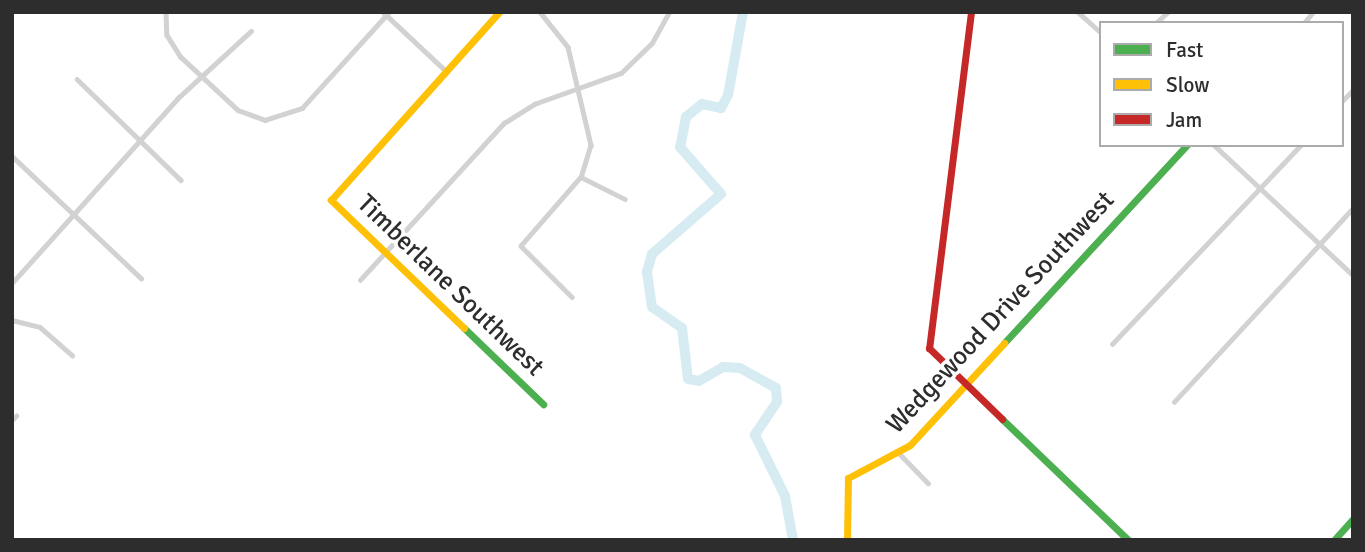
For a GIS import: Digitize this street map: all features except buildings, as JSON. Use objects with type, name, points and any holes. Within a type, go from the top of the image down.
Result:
[{"type":"street","points":[[166,12],[171,44],[200,75],[242,113],[273,120],[305,105],[387,13],[445,71],[499,12]]},
{"type":"street","points":[[540,12],[566,43],[591,139],[580,177],[521,246],[572,297]]},
{"type":"street","points":[[360,280],[504,123],[534,104],[580,91],[636,60],[669,12]]},
{"type":"street","points":[[971,12],[929,348],[965,386],[1128,540]]},
{"type":"street","points":[[1078,12],[1099,31]]},
{"type":"street","points":[[12,283],[200,75],[251,31]]},
{"type":"street","name":"Timberlane Southwest","points":[[445,71],[331,197],[384,253],[543,404]]},
{"type":"street","points":[[77,79],[181,180]]},
{"type":"street","name":"Wedgewood Drive Southwest","points":[[847,540],[848,478],[899,453],[965,386],[1185,147]]},
{"type":"street","points":[[1216,147],[1353,275]]},
{"type":"street","points":[[1112,344],[1299,147]]},
{"type":"street","points":[[12,156],[141,278]]},
{"type":"street","points":[[580,177],[625,199]]},
{"type":"street","points":[[1174,402],[1353,208]]},
{"type":"street","points":[[12,320],[46,330],[72,355]]},
{"type":"street","points":[[899,453],[928,484]]},
{"type":"street","points":[[1334,540],[1353,519]]},
{"type":"waterway","points":[[743,12],[728,95],[721,108],[702,104],[686,117],[680,147],[721,194],[652,254],[647,272],[652,307],[682,328],[688,379],[699,381],[723,367],[740,368],[776,388],[777,402],[755,435],[785,496],[793,540]]},
{"type":"traffic: fast","points":[[1004,343],[1185,147]]},
{"type":"traffic: fast","points":[[464,328],[543,404]]},
{"type":"traffic: fast","points":[[1002,419],[1128,540]]},
{"type":"traffic: fast","points":[[1334,540],[1353,519]]},
{"type":"traffic: slow","points":[[464,328],[331,200],[499,12]]},
{"type":"traffic: slow","points":[[847,540],[848,478],[910,445],[1004,343]]},
{"type":"traffic: jam","points":[[971,12],[929,348],[1002,419]]}]
